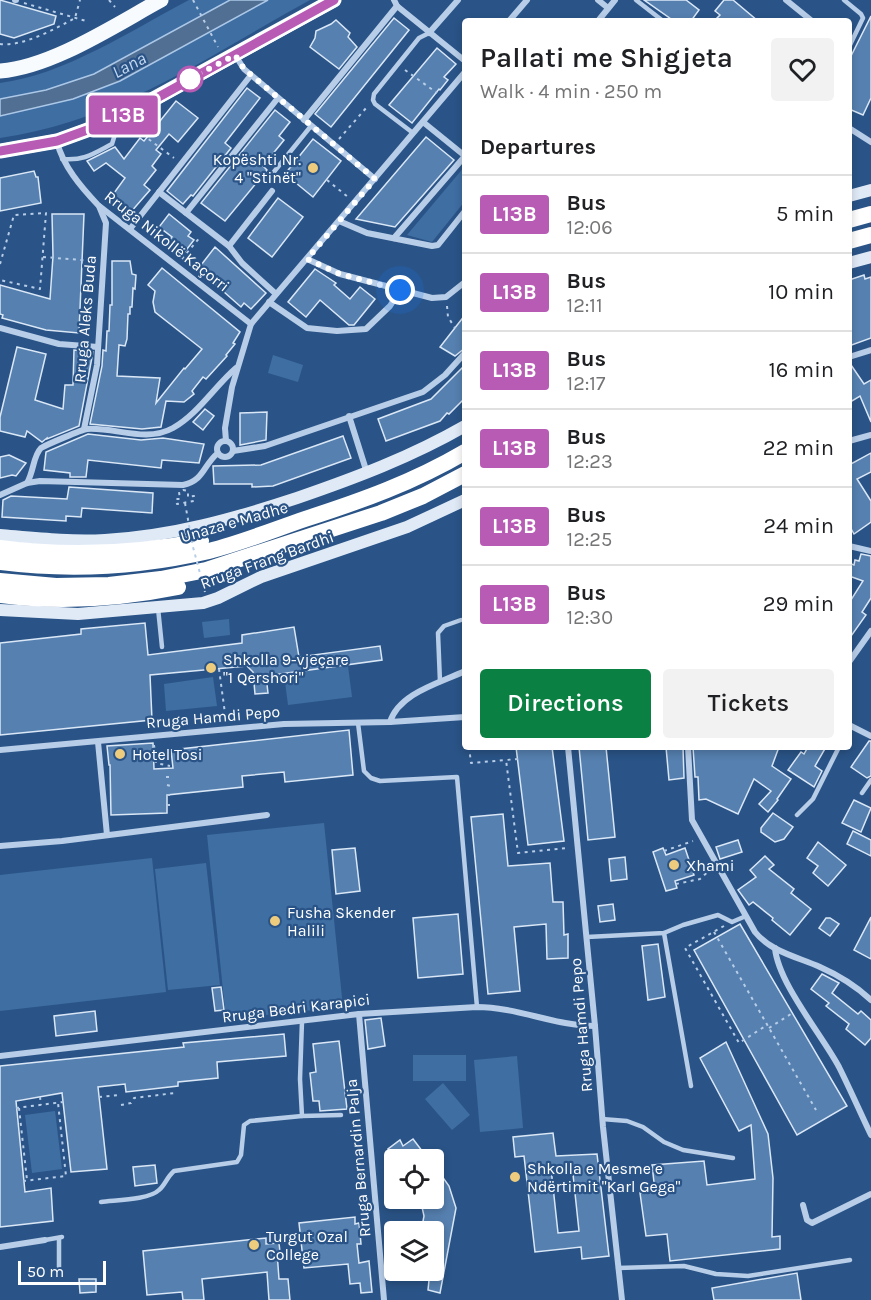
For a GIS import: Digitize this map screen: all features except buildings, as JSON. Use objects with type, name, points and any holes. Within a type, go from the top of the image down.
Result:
[{"type":"highway","points":[[852,219],[871,214]]},
{"type":"highway","points":[[852,240],[871,235]]},
{"type":"highway","name":"Unaza e Madhe","points":[[0,562],[68,567],[144,563],[211,550],[393,489],[462,454]]},
{"type":"highway","points":[[0,581],[84,586],[161,579],[237,561],[357,522],[423,496],[462,476]]},
{"type":"highway","points":[[0,548],[70,554],[139,551],[223,535],[333,501],[354,503]]},
{"type":"highway","points":[[0,595],[51,599],[105,599],[178,587],[226,575],[336,538],[357,522]]},
{"type":"main road","points":[[0,71],[27,67],[44,61],[161,0]]},
{"type":"main road","points":[[0,151],[57,141],[124,115],[334,0]]},
{"type":"main road","points":[[852,195],[871,189]]},
{"type":"main road","points":[[852,262],[871,257]]},
{"type":"main road","points":[[0,535],[85,540],[129,538],[185,530],[235,518],[367,474],[421,450],[462,428]]},
{"type":"main road","name":"Rruga Frang Bardhi","points":[[0,610],[78,614],[203,603],[261,577],[407,527],[462,501]]},
{"type":"street","points":[[429,33],[458,0]]},
{"type":"street","points":[[512,18],[527,0]]},
{"type":"street","points":[[598,0],[608,8]]},
{"type":"street","points":[[600,18],[615,0]]},
{"type":"street","points":[[786,0],[808,18]]},
{"type":"street","points":[[304,120],[395,3],[462,59]]},
{"type":"street","points":[[235,55],[244,69],[375,179]]},
{"type":"street","points":[[130,230],[251,75]]},
{"type":"street","points":[[226,441],[225,428],[237,367],[251,324],[443,97],[462,80]]},
{"type":"street","points":[[186,213],[278,98]]},
{"type":"street","points":[[423,122],[462,154]]},
{"type":"street","points":[[852,130],[871,142]]},
{"type":"street","name":"Rruga Nikollë Kaçorri","points":[[57,141],[62,159],[98,205],[251,324]]},
{"type":"street","points":[[394,238],[462,159]]},
{"type":"street","points":[[229,246],[272,191]]},
{"type":"street","points":[[159,192],[229,246],[242,263],[276,294]]},
{"type":"street","name":"Rruga Aleks Buda","points":[[84,429],[97,365],[104,261],[106,223],[98,205]]},
{"type":"street","points":[[339,221],[367,233],[432,246],[438,244],[462,215]]},
{"type":"street","points":[[307,259],[340,274],[432,298],[446,297],[462,284]]},
{"type":"street","points":[[269,302],[307,328],[337,331],[366,329],[390,306],[400,290]]},
{"type":"street","points":[[0,328],[59,344],[98,347]]},
{"type":"street","points":[[852,356],[871,350]]},
{"type":"street","points":[[218,453],[228,456],[233,451],[265,446],[423,392],[445,375],[462,356]]},
{"type":"street","points":[[27,483],[33,472],[36,453],[41,448],[84,429],[148,435],[162,433],[184,420],[237,367]]},
{"type":"street","points":[[350,416],[367,474]]},
{"type":"street","points":[[852,440],[871,435]]},
{"type":"street","points":[[218,453],[218,446],[221,442],[226,441],[231,443],[233,451]]},
{"type":"street","points":[[0,495],[27,483],[59,481],[183,485],[197,480],[210,459],[218,453]]},
{"type":"street","points":[[852,547],[871,551]]},
{"type":"street","points":[[852,658],[871,631]]},
{"type":"street","points":[[390,722],[396,709],[403,702],[462,672]]},
{"type":"street","name":"Rruga Hamdi Pepo","points":[[0,750],[284,724],[390,722],[462,717]]},
{"type":"street","points":[[852,727],[871,736]]},
{"type":"street","points":[[98,742],[107,835]]},
{"type":"street","name":"Rruga Hamdi Pepo","points":[[568,750],[602,1119],[622,1300]]},
{"type":"street","points":[[688,750],[692,820],[761,939],[775,948],[822,968],[871,1000]]},
{"type":"street","points":[[0,846],[267,815]]},
{"type":"street","points":[[775,948],[776,959],[783,976],[838,1067],[871,1135]]},
{"type":"street","name":"Rruga Bedri Karapici","points":[[0,1056],[359,1014],[477,1007],[494,1007],[568,1023],[595,1026]]},
{"type":"street","name":"Rruga Bernardin Palja","points":[[359,1014],[384,1300]]},
{"type":"street","points":[[804,1205],[807,1220],[812,1223],[871,1194]]},
{"type":"street","points":[[0,1247],[45,1240]]},
{"type":"lane","points":[[636,0],[659,18]]},
{"type":"lane","points":[[844,0],[863,18],[852,40]]},
{"type":"lane","points":[[413,133],[373,100],[374,94],[419,38],[429,33]]},
{"type":"lane","points":[[62,159],[85,158],[112,144],[124,115]]},
{"type":"lane","points":[[273,173],[311,126]]},
{"type":"lane","points":[[158,607],[162,647]]},
{"type":"lane","points":[[440,682],[438,633],[444,626],[461,620]]},
{"type":"lane","points":[[358,723],[364,771],[371,778],[380,781],[457,777],[477,1007]]},
{"type":"lane","points":[[797,815],[813,799],[838,750]]},
{"type":"lane","points":[[862,793],[871,780]]},
{"type":"lane","points":[[587,937],[664,933],[718,915],[732,922],[746,916]]},
{"type":"lane","points":[[664,933],[691,1086]]},
{"type":"lane","points":[[302,1022],[300,1079],[302,1116]]},
{"type":"lane","points":[[101,1202],[146,1197],[159,1191],[166,1177],[174,1171],[237,1162],[241,1155],[244,1125],[250,1121],[341,1115]]},
{"type":"lane","points":[[602,1119],[627,1121],[643,1127],[664,1142],[683,1150],[733,1158]]},
{"type":"lane","points":[[45,1240],[61,1238],[59,1267]]},
{"type":"lane","points":[[618,1268],[684,1266],[716,1274],[748,1276],[850,1260]]},
{"type":"path","points":[[15,0],[86,21]]},
{"type":"path","points":[[0,44],[11,45],[59,27],[75,18],[80,0]]},
{"type":"path","points":[[109,0],[115,8]]},
{"type":"path","points":[[193,1],[219,50]]},
{"type":"path","points":[[398,64],[443,97]]},
{"type":"path","points":[[334,145],[373,100]]},
{"type":"path","points":[[124,115],[135,129],[181,163]]},
{"type":"path","points":[[327,180],[355,202]]},
{"type":"path","points":[[0,264],[14,215],[46,213],[40,289],[0,280]]},
{"type":"path","points":[[177,266],[207,229]]},
{"type":"path","points":[[43,257],[104,261]]},
{"type":"path","points":[[447,317],[455,328]]},
{"type":"path","points":[[179,492],[180,499],[176,499],[177,504],[194,501],[194,496],[188,497],[188,491]]},
{"type":"path","points":[[185,502],[193,547],[205,592]]},
{"type":"path","points":[[182,520],[192,518]]},
{"type":"path","points":[[219,669],[226,717]]},
{"type":"path","points":[[469,750],[471,763],[518,759]]},
{"type":"path","points":[[154,752],[156,763],[170,766]]},
{"type":"path","points":[[506,760],[518,853],[563,848]]},
{"type":"path","points":[[166,777],[171,777]]},
{"type":"path","points":[[166,785],[171,786]]},
{"type":"path","points":[[167,795],[172,795]]},
{"type":"path","points":[[167,805],[173,805]]},
{"type":"path","points":[[664,851],[696,840]]},
{"type":"path","points":[[676,884],[700,879],[706,874]]},
{"type":"path","points":[[732,922],[685,948],[739,1043],[803,1007]]},
{"type":"path","points":[[714,932],[816,1110]]},
{"type":"path","points":[[121,1105],[131,1103],[134,1098],[175,1093]]},
{"type":"path","points":[[99,1097],[120,1095]]},
{"type":"path","points":[[40,1097],[41,1105]]},
{"type":"path","points":[[58,1103],[66,1176],[25,1181],[18,1108],[63,1102]]},
{"type":"shaded area","points":[[189,0],[230,0],[94,74],[46,90],[0,99],[0,83],[49,71],[73,61]]},
{"type":"shaded area","points":[[268,0],[310,0],[198,64],[123,102],[43,129],[0,138],[0,116],[73,99],[120,81]]},
{"type":"shaded area","points":[[462,170],[462,205],[432,242],[407,235]]},
{"type":"shaded area","points":[[273,355],[303,365],[298,382],[268,373]]},
{"type":"shaded area","points":[[229,619],[230,635],[204,638],[202,622]]},
{"type":"shaded area","points":[[348,666],[352,697],[288,705],[284,674]]},
{"type":"shaded area","points":[[213,677],[217,706],[166,711],[164,684]]},
{"type":"shaded area","name":"Fusha Skender Halili","points":[[324,823],[343,1007],[226,1019],[207,835]]},
{"type":"shaded area","points":[[152,858],[166,992],[0,1011],[0,875]]},
{"type":"shaded area","points":[[206,863],[220,985],[168,990],[155,869]]},
{"type":"shaded area","points":[[413,1055],[466,1055],[466,1081],[413,1081]]},
{"type":"shaded area","points":[[517,1056],[523,1128],[480,1132],[474,1060]]},
{"type":"shaded area","points":[[443,1083],[470,1115],[452,1130],[425,1099]]},
{"type":"shaded area","points":[[55,1111],[62,1169],[32,1173],[25,1115]]},
{"type":"water","name":"Lana","points":[[230,0],[268,0],[120,81],[73,99],[0,116],[0,99],[46,90],[94,74]]},
{"type":"bus line","name":"L13B","points":[[0,151],[57,141],[135,110],[334,0]]},
{"type":"place","name":"Kopështi Nr. 4 \"Stinët\"","points":[[313,168]]},
{"type":"place","name":"Shkolla 9-vjeçare \"1 Qershori\"","points":[[211,668]]},
{"type":"place","name":"Hotel Tosi","points":[[120,754]]},
{"type":"place","name":"Xhami","points":[[674,865]]},
{"type":"place","name":"Fusha Skender Halili","points":[[275,921]]},
{"type":"place","name":"Shkolla e Mesme e Ndërtimit \"Karl Gega\"","points":[[515,1177]]},
{"type":"place","name":"Turgut Ozal College","points":[[254,1245]]},
{"type":"route","points":[[190,79],[235,55],[244,69],[375,179],[307,259],[340,274],[400,290]]}]
